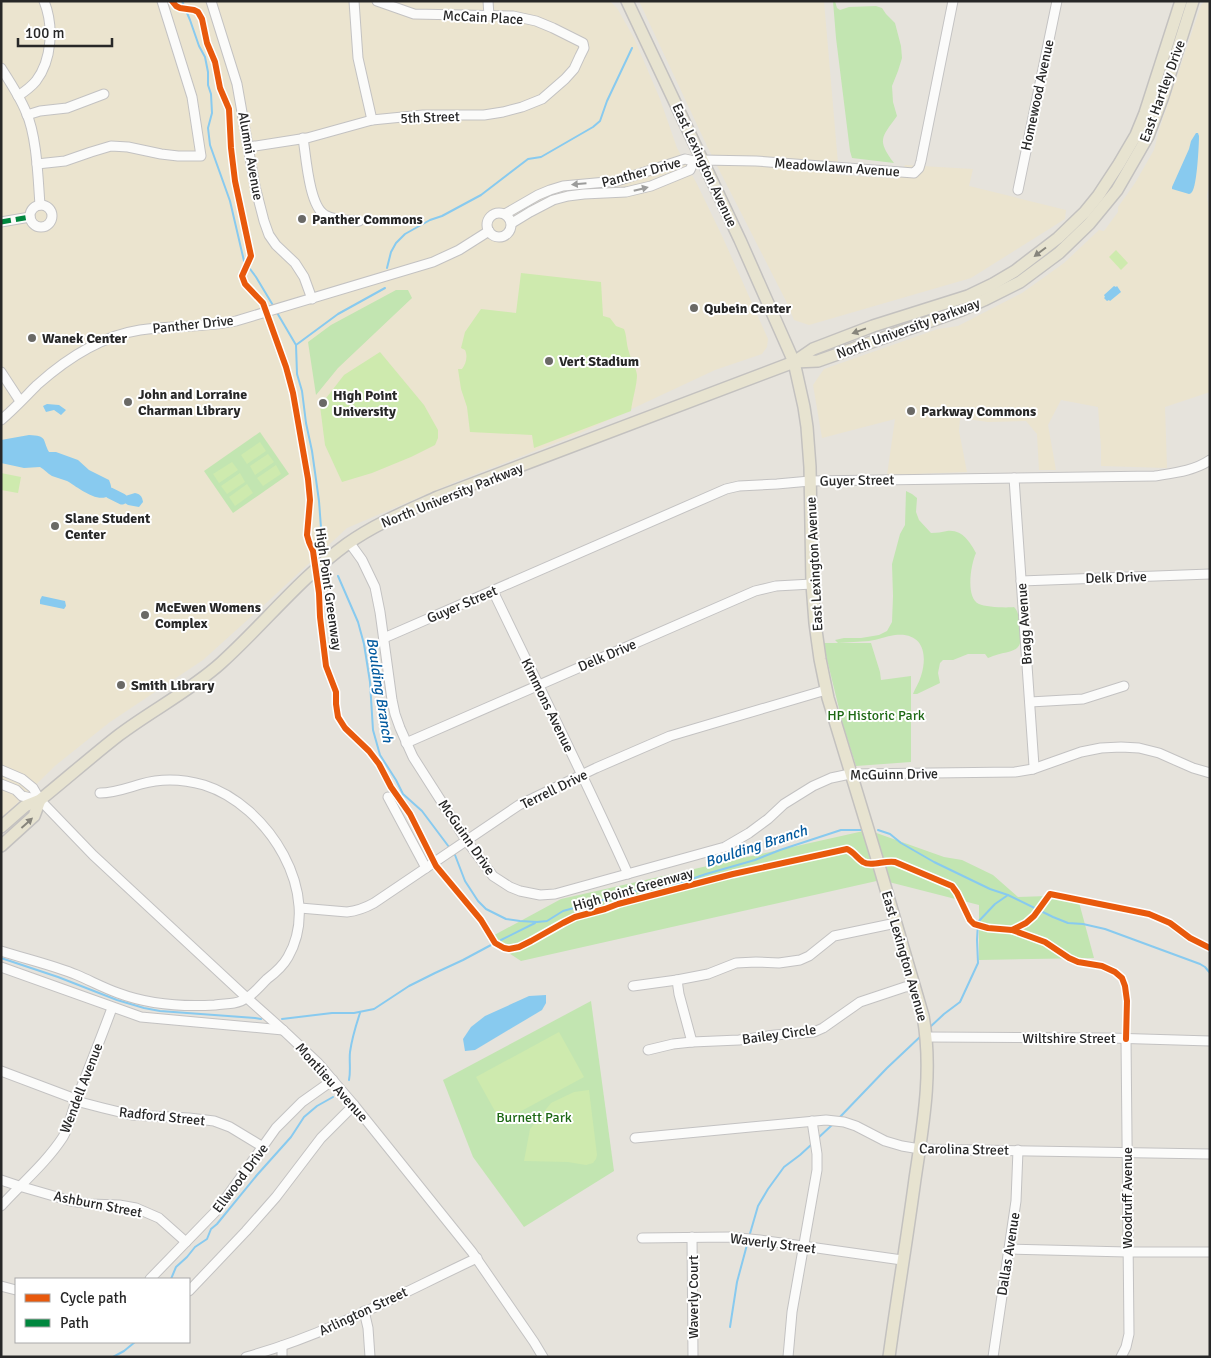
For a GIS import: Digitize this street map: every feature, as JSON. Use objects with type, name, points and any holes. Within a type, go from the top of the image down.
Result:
[{"type":"main road","name":"East Lexington Avenue","points":[[627,1],[698,161],[740,240],[794,362],[805,413],[810,480],[812,584],[816,631],[826,690],[924,1016],[929,1069],[920,1149],[889,1357]]},
{"type":"main road","name":"East Hartley Drive","points":[[1017,276],[1085,212],[1120,164],[1138,129],[1148,104],[1181,1]]},
{"type":"main road","name":"East Hartley Drive","points":[[1017,276],[1035,272],[1064,248],[1100,212],[1117,190],[1148,136],[1163,96],[1193,1]]},
{"type":"main road","points":[[1100,212],[1099,204],[1131,155],[1138,129]]},
{"type":"main road","points":[[1064,248],[1069,235],[1086,218],[1087,214],[1085,212]]},
{"type":"main road","name":"North University Parkway","points":[[1,827],[25,806],[40,800],[119,735],[194,685],[221,663],[299,584],[349,542],[389,518],[794,362],[818,361],[962,310],[984,300],[1017,276]]},
{"type":"main road","name":"North University Parkway","points":[[1,846],[34,816],[40,800]]},
{"type":"street","points":[[18,96],[35,82],[43,70],[48,55],[49,19],[44,1]]},
{"type":"street","points":[[37,164],[65,161],[111,146],[128,146],[178,156],[201,156],[192,97],[162,1]]},
{"type":"street","name":"Alumni Avenue","points":[[211,1],[237,84],[261,209],[269,236],[299,268],[312,299]]},
{"type":"street","points":[[354,1],[358,58],[372,120]]},
{"type":"street","name":"McCain Place","points":[[377,1],[414,14],[512,16],[536,21],[584,45]]},
{"type":"street","points":[[488,1],[489,16]]},
{"type":"street","name":"Meadowlawn Avenue","points":[[698,161],[756,161],[914,173],[919,168],[921,161],[953,1]]},
{"type":"street","name":"Homewood Avenue","points":[[1018,190],[1057,1]]},
{"type":"street","name":"5th Street","points":[[249,147],[303,138],[372,120],[423,116],[484,115],[522,107],[542,98],[565,79],[574,69],[584,45]]},
{"type":"street","points":[[1,68],[28,115],[32,129],[40,205]]},
{"type":"street","points":[[28,115],[40,111],[67,108],[104,94]]},
{"type":"street","points":[[303,138],[312,196],[317,207],[323,215],[335,220],[359,221]]},
{"type":"street","name":"Panther Drive","points":[[505,214],[538,195],[563,186],[617,181],[685,159],[698,161]]},
{"type":"street","name":"Panther Drive","points":[[512,224],[542,205],[560,198],[584,194],[626,192],[651,186],[690,170],[698,161]]},
{"type":"street","points":[[40,205],[47,207],[51,212],[52,220],[47,226],[40,227],[33,224],[30,218],[34,208],[40,205]]},
{"type":"street","points":[[497,212],[508,216],[512,224],[510,231],[504,236],[496,236],[489,232],[487,224],[490,216],[497,212]]},
{"type":"street","points":[[1,222],[30,218]]},
{"type":"street","name":"Panther Drive","points":[[1,420],[56,369],[81,352],[110,338],[140,330],[227,323],[433,262],[489,232]]},
{"type":"street","points":[[1,372],[20,401]]},
{"type":"street","name":"Guyer Street","points":[[384,638],[726,489],[739,486],[810,480],[1155,476],[1193,469],[1210,460]]},
{"type":"street","name":"Bragg Avenue","points":[[1014,478],[1033,769]]},
{"type":"street","name":"McGuinn Drive","points":[[349,542],[362,560],[375,587],[392,700],[400,728],[413,757],[466,840],[494,876],[510,887],[527,893],[540,895],[555,894],[725,846],[749,833],[784,804],[813,786],[831,778],[850,774],[1015,772],[1033,769],[1081,752],[1121,747],[1139,748],[1159,753],[1193,768],[1209,772]]},
{"type":"street","name":"Delk Drive","points":[[1021,581],[1210,574]]},
{"type":"street","name":"Delk Drive","points":[[406,742],[755,591],[776,586],[812,584]]},
{"type":"street","name":"Kimmons Avenue","points":[[493,591],[599,808],[628,874]]},
{"type":"street","points":[[1030,702],[1083,699],[1124,686]]},
{"type":"street","name":"Terrell Drive","points":[[300,908],[347,912],[363,909],[519,805],[582,775],[670,736],[826,690]]},
{"type":"street","points":[[1209,772],[1210,762]]},
{"type":"street","name":"Montlieu Avenue","points":[[1,770],[22,779],[33,788],[40,800],[93,855],[318,1063],[354,1105],[476,1258],[543,1357]]},
{"type":"street","points":[[1,950],[76,974],[118,993],[144,1002],[179,1006],[235,1003],[247,998],[282,966],[288,958],[298,934],[300,908],[297,890],[285,856],[266,829],[249,811],[221,792],[205,785],[178,780],[161,780],[111,793],[100,793]]},
{"type":"street","points":[[1,784],[16,790],[22,796],[40,800]]},
{"type":"street","points":[[388,797],[426,868]]},
{"type":"street","points":[[633,986],[708,974],[736,963],[779,964],[800,960],[810,956],[834,936],[896,923]]},
{"type":"street","points":[[1,967],[141,1017],[284,1030]]},
{"type":"street","points":[[677,980],[692,1042]]},
{"type":"street","name":"Bailey Circle","points":[[648,1050],[672,1044],[739,1040],[814,1032],[823,1028],[860,1002],[915,986]]},
{"type":"street","name":"Wendell Avenue","points":[[1,1206],[60,1141],[71,1121],[76,1101],[112,1008]]},
{"type":"street","name":"Wiltshire Street","points":[[927,1037],[1126,1038],[1210,1041]]},
{"type":"street","name":"Woodruff Avenue","points":[[1121,1357],[1129,1334],[1126,1038]]},
{"type":"street","name":"Radford Street","points":[[1,1071],[76,1101],[104,1108],[132,1114],[214,1121],[230,1126],[264,1147]]},
{"type":"street","name":"Ellwood Drive","points":[[151,1278],[218,1209],[276,1128],[302,1102],[333,1080]]},
{"type":"street","points":[[190,1291],[276,1196],[321,1138],[354,1105]]},
{"type":"street","points":[[788,1357],[792,1312],[817,1170],[812,1120]]},
{"type":"street","name":"Carolina Street","points":[[635,1138],[826,1120],[844,1122],[885,1141],[920,1149],[1210,1154]]},
{"type":"street","name":"Dallas Avenue","points":[[993,1357],[1016,1202],[1018,1150]]},
{"type":"street","name":"Ashburn Street","points":[[1,1180],[71,1201],[136,1208],[159,1218],[186,1242]]},
{"type":"street","name":"Waverly Court","points":[[692,1237],[693,1356]]},
{"type":"street","name":"Waverly Street","points":[[642,1238],[729,1237],[902,1260]]},
{"type":"street","points":[[1010,1249],[1210,1252]]},
{"type":"street","name":"Arlington Street","points":[[246,1357],[298,1341],[476,1258]]},
{"type":"street","points":[[1,1286],[15,1290]]},
{"type":"street","points":[[364,1311],[368,1328],[370,1357]]},
{"type":"street","points":[[282,1346],[282,1357]]},
{"type":"shaded area","name":"High Point University","points":[[1,1],[610,1],[617,8],[634,38],[660,99],[677,148],[723,238],[768,339],[767,347],[762,354],[715,370],[576,435],[455,482],[347,528],[203,660],[110,722],[56,765],[1,819]]},
{"type":"shaded area","points":[[639,1],[824,1],[839,175],[898,179],[905,165],[973,169],[969,186],[1066,210],[1065,219],[971,278],[809,325],[794,320],[707,146]]},
{"type":"shaded area","points":[[1205,1],[1210,1],[1210,177],[1207,196],[1210,220],[1210,392],[1165,407],[1167,468],[1101,466],[1098,407],[1061,400],[1048,425],[1056,470],[1039,470],[1037,434],[1026,421],[988,422],[960,418],[959,431],[967,472],[887,475],[895,419],[822,438],[813,385],[824,369],[938,329],[958,326],[1022,293],[1064,263],[1099,230],[1104,231],[1118,212],[1118,207],[1135,183],[1154,150],[1201,5]]},
{"type":"green space","points":[[833,1],[835,1],[837,8],[840,10],[849,7],[876,6],[882,8],[895,23],[902,58],[892,86],[893,102],[897,116],[887,129],[883,139],[885,149],[894,163],[852,158]]},
{"type":"green space","points":[[1116,250],[1128,263],[1121,270],[1109,257]]},
{"type":"green space","name":"Vert Stadium","points":[[521,273],[601,282],[603,316],[610,318],[616,326],[624,329],[628,349],[637,375],[631,411],[534,448],[532,435],[470,432],[467,407],[461,389],[458,369],[462,369],[466,360],[465,350],[461,348],[465,332],[481,309],[516,313]]},
{"type":"green space","points":[[396,290],[408,290],[412,298],[338,368],[316,395],[308,342],[331,325]]},
{"type":"green space","points":[[380,352],[424,405],[438,430],[438,438],[435,445],[411,457],[372,473],[342,482],[325,445],[320,406],[344,375]]},
{"type":"green space","points":[[260,432],[289,474],[233,513],[204,471]]},
{"type":"green space","points":[[260,442],[266,451],[247,464],[241,455]]},
{"type":"green space","points":[[268,454],[274,462],[255,475],[250,466]]},
{"type":"green space","points":[[232,462],[238,470],[219,483],[213,474]]},
{"type":"green space","points":[[276,465],[281,474],[263,486],[257,478]]},
{"type":"green space","points":[[1,473],[21,477],[18,493],[1,490]]},
{"type":"green space","points":[[240,473],[245,482],[227,494],[221,486]]},
{"type":"green space","points":[[247,484],[253,493],[235,506],[229,497]]},
{"type":"green space","points":[[906,491],[917,498],[916,512],[919,520],[931,533],[957,532],[968,541],[976,553],[970,580],[972,595],[979,604],[986,606],[1014,607],[1019,616],[1021,636],[1018,647],[1009,652],[988,658],[985,654],[968,654],[953,660],[943,660],[940,663],[938,673],[940,683],[917,694],[913,694],[920,679],[924,660],[921,646],[912,637],[895,635],[869,641],[838,643],[835,640],[879,635],[887,631],[892,622],[892,564],[900,534],[905,525]]},
{"type":"green space","name":"HP Historic Park","points":[[823,643],[871,643],[881,680],[911,676],[911,762],[856,766],[843,725]]},
{"type":"green space","points":[[868,830],[944,857],[962,860],[993,875],[1018,897],[1077,895],[1094,958],[979,960],[979,905],[881,880],[521,961],[487,939],[561,899]]},
{"type":"green space","name":"Burnett Park","points":[[591,1001],[614,1171],[524,1227],[473,1157],[443,1080]]},
{"type":"green space","points":[[559,1032],[584,1077],[501,1122],[476,1077]]},
{"type":"green space","points":[[589,1090],[597,1155],[593,1163],[586,1165],[568,1162],[524,1161],[530,1129],[551,1103],[574,1092]]},
{"type":"water","points":[[1196,133],[1199,136],[1196,174],[1194,188],[1189,194],[1172,189],[1172,187]]},
{"type":"water","points":[[1114,286],[1117,286],[1121,292],[1110,301],[1107,301],[1104,295]]},
{"type":"water","points":[[47,404],[59,405],[66,410],[61,415],[54,410],[46,412],[43,406]]},
{"type":"water","points":[[29,435],[42,437],[49,452],[56,452],[78,460],[89,470],[109,480],[111,489],[109,495],[99,498],[94,496],[67,481],[52,476],[40,467],[24,468],[1,463],[1,440]]},
{"type":"water","points":[[135,493],[143,500],[139,507],[128,505],[122,501],[122,497]]},
{"type":"water","points":[[42,596],[65,601],[66,606],[64,609],[40,604]]},
{"type":"water","points":[[546,995],[546,1003],[542,1010],[475,1050],[465,1051],[463,1039],[471,1027],[485,1016],[529,996]]},
{"type":"waterway","name":"Boulding Branch","points":[[182,1],[205,57],[208,85],[211,94],[212,113],[208,128],[210,145],[230,201],[244,261],[274,307]]},
{"type":"waterway","points":[[387,268],[391,252],[396,243],[405,234],[481,195],[528,159],[541,157],[600,121],[607,101],[632,48]]},
{"type":"waterway","points":[[296,345],[338,314],[385,288]]},
{"type":"waterway","name":"Boulding Branch","points":[[276,311],[296,345],[297,374],[302,391],[312,451],[322,541]]},
{"type":"waterway","points":[[110,493],[122,499]]},
{"type":"waterway","name":"Boulding Branch","points":[[338,576],[358,622],[364,644],[370,682],[373,730],[380,755],[403,794],[422,811],[449,847]]},
{"type":"waterway","name":"Boulding Branch","points":[[455,855],[465,881],[478,901],[486,909],[506,919],[537,922],[547,921],[563,911],[632,892],[683,882],[755,860],[841,830],[862,830]]},
{"type":"waterway","name":"Boulding Branch","points":[[878,830],[890,834],[901,843],[934,862],[1053,917],[1068,923],[1105,929],[1200,964],[1210,973]]},
{"type":"waterway","points":[[929,1028],[960,1002],[978,963],[978,922],[995,904],[1008,895]]},
{"type":"waterway","points":[[501,940],[535,923]]},
{"type":"waterway","points":[[282,1019],[332,1013],[354,1013],[374,1009],[409,986],[491,945]]},
{"type":"waterway","points":[[1,958],[144,1008],[261,1019]]},
{"type":"waterway","points":[[349,1080],[351,1047],[360,1013]]},
{"type":"waterway","points":[[839,1118],[922,1035]]},
{"type":"waterway","points":[[171,1278],[176,1267],[195,1247],[207,1239],[211,1229],[291,1137],[304,1117],[317,1106],[333,1097]]},
{"type":"waterway","points":[[817,1139],[832,1125]]},
{"type":"waterway","points":[[749,1237],[758,1206],[768,1189],[784,1167],[812,1144]]},
{"type":"waterway","points":[[730,1327],[737,1282],[748,1241]]},
{"type":"waterway","points":[[113,1357],[134,1343]]},
{"type":"marked path","points":[[1,222],[30,217]]},
{"type":"cycle path","name":"High Point Greenway","points":[[172,1],[180,8],[198,12],[202,19],[207,43],[215,62],[220,88],[229,109],[235,181],[251,256],[242,276],[245,284],[263,303],[286,367],[293,393],[308,479],[310,500],[307,535],[313,551],[326,666],[336,692],[338,717],[345,728],[369,751],[379,764],[391,787],[410,814],[436,866],[481,920],[495,943],[509,949],[519,947],[575,917],[618,904],[733,874],[847,849],[863,862],[874,864],[895,862],[952,886],[970,920],[974,924],[988,928],[1012,930],[1026,923],[1034,916],[1050,894],[1149,914],[1170,923],[1190,938],[1210,948]]},
{"type":"cycle path","points":[[1012,930],[1045,942],[1078,962],[1102,966],[1115,972],[1122,978],[1127,1001],[1126,1039]]},
{"type":"place","name":"Panther Commons","points":[[302,219]]},
{"type":"place","name":"Qubein Center","points":[[694,308]]},
{"type":"place","name":"Wanek Center","points":[[32,338]]},
{"type":"place","name":"Vert Stadium","points":[[549,361]]},
{"type":"place","name":"John and Lorraine Charman Library","points":[[128,402]]},
{"type":"place","name":"High Point University","points":[[323,403]]},
{"type":"place","name":"Parkway Commons","points":[[911,411]]},
{"type":"place","name":"Slane Student Center","points":[[55,526]]},
{"type":"place","name":"McEwen Womens Complex","points":[[145,615]]},
{"type":"place","name":"Smith Library","points":[[121,685]]}]
